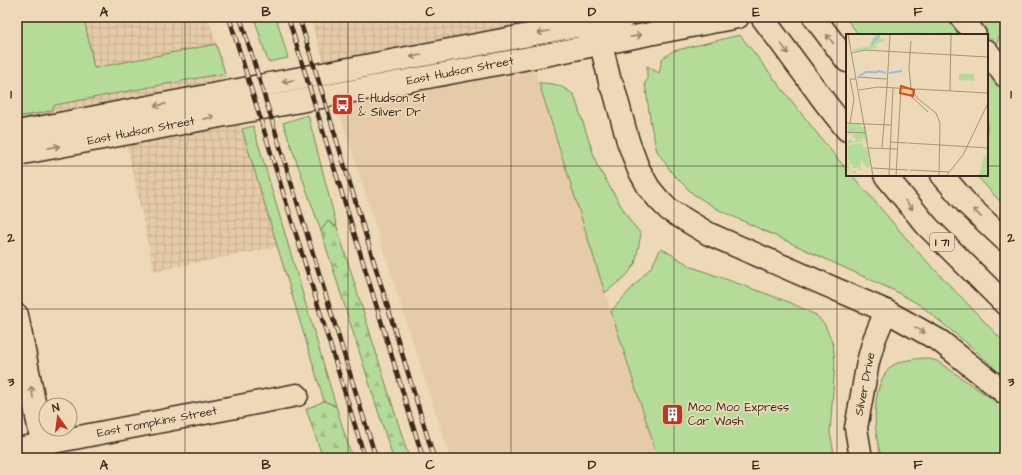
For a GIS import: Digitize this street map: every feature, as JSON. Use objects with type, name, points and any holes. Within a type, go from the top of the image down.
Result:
[{"type":"main road","name":"East Hudson Street","points":[[17,148],[23,153],[738,17]]},
{"type":"main road","points":[[762,17],[846,129]]},
{"type":"main road","points":[[814,17],[846,60]]},
{"type":"main road","points":[[961,17],[974,34]]},
{"type":"main road","name":"East Hudson Street","points":[[17,132],[581,21],[614,18]]},
{"type":"main road","points":[[601,44],[614,18]]},
{"type":"main road","points":[[581,21],[601,44],[611,86],[638,168],[650,188],[669,210],[709,234],[886,311],[940,342],[1005,393]]},
{"type":"main road","points":[[988,52],[1005,76]]},
{"type":"main road","name":"I 71","points":[[885,176],[927,226],[1005,304]]},
{"type":"main road","points":[[943,176],[968,205],[1005,240]]},
{"type":"main road","name":"Silver Drive","points":[[861,458],[856,428],[868,362],[874,340],[886,311]]},
{"type":"main road","points":[[17,314],[44,451]]},
{"type":"main road","name":"East Tompkins Street","points":[[17,449],[44,451],[297,395]]},
{"type":"shaded area","points":[[17,17],[208,17],[278,247],[154,271],[122,123],[17,142]]},
{"type":"shaded area","points":[[310,17],[568,17],[528,50],[330,83]]},
{"type":"shaded area","points":[[528,50],[658,458],[450,458],[330,83]]},
{"type":"green space","points":[[17,17],[84,17],[94,68],[216,44],[225,73],[55,105],[51,111],[17,117]]},
{"type":"green space","points":[[254,17],[276,17],[288,58],[268,62]]},
{"type":"green space","points":[[845,17],[953,17],[964,34],[858,34]]},
{"type":"green space","points":[[970,17],[1003,17],[996,50],[988,39],[988,34],[983,34]]},
{"type":"green space","points":[[740,35],[846,169],[846,176],[853,176],[918,252],[1005,343],[1005,378],[974,349],[920,305],[895,291],[719,210],[693,194],[672,173],[657,151],[651,125],[645,83],[647,79],[647,66],[659,73],[662,59],[673,51]]},
{"type":"green space","points":[[988,67],[1005,91],[1005,207],[977,176],[988,176]]},
{"type":"green space","points":[[539,83],[557,85],[574,95],[597,165],[630,221],[641,234],[635,264],[627,275],[605,293]]},
{"type":"green space","points":[[308,115],[337,227],[328,221],[321,231],[283,123]]},
{"type":"green space","points":[[253,126],[336,406],[324,401],[242,129]]},
{"type":"green space","points":[[328,221],[337,227],[409,458],[393,458],[321,231]]},
{"type":"green space","points":[[661,248],[692,267],[789,302],[816,315],[825,325],[833,344],[835,362],[830,433],[835,458],[658,458],[611,311],[652,266]]},
{"type":"green space","points":[[925,358],[937,361],[1005,408],[1005,458],[882,458],[875,423],[875,410],[880,384],[885,374],[892,366],[903,361]]},
{"type":"green space","points":[[324,401],[336,406],[352,458],[323,458],[306,409]]},
{"type":"railway","points":[[229,17],[365,458]]},
{"type":"railway","points":[[240,17],[376,458]]},
{"type":"railway","points":[[288,17],[423,458]]},
{"type":"railway","points":[[299,17],[434,458]]},
{"type":"place","name":"E Hudson St & Silver Dr","points":[[343,105]]},
{"type":"place","name":"Moo Moo Express Car Wash","points":[[673,414]]}]
